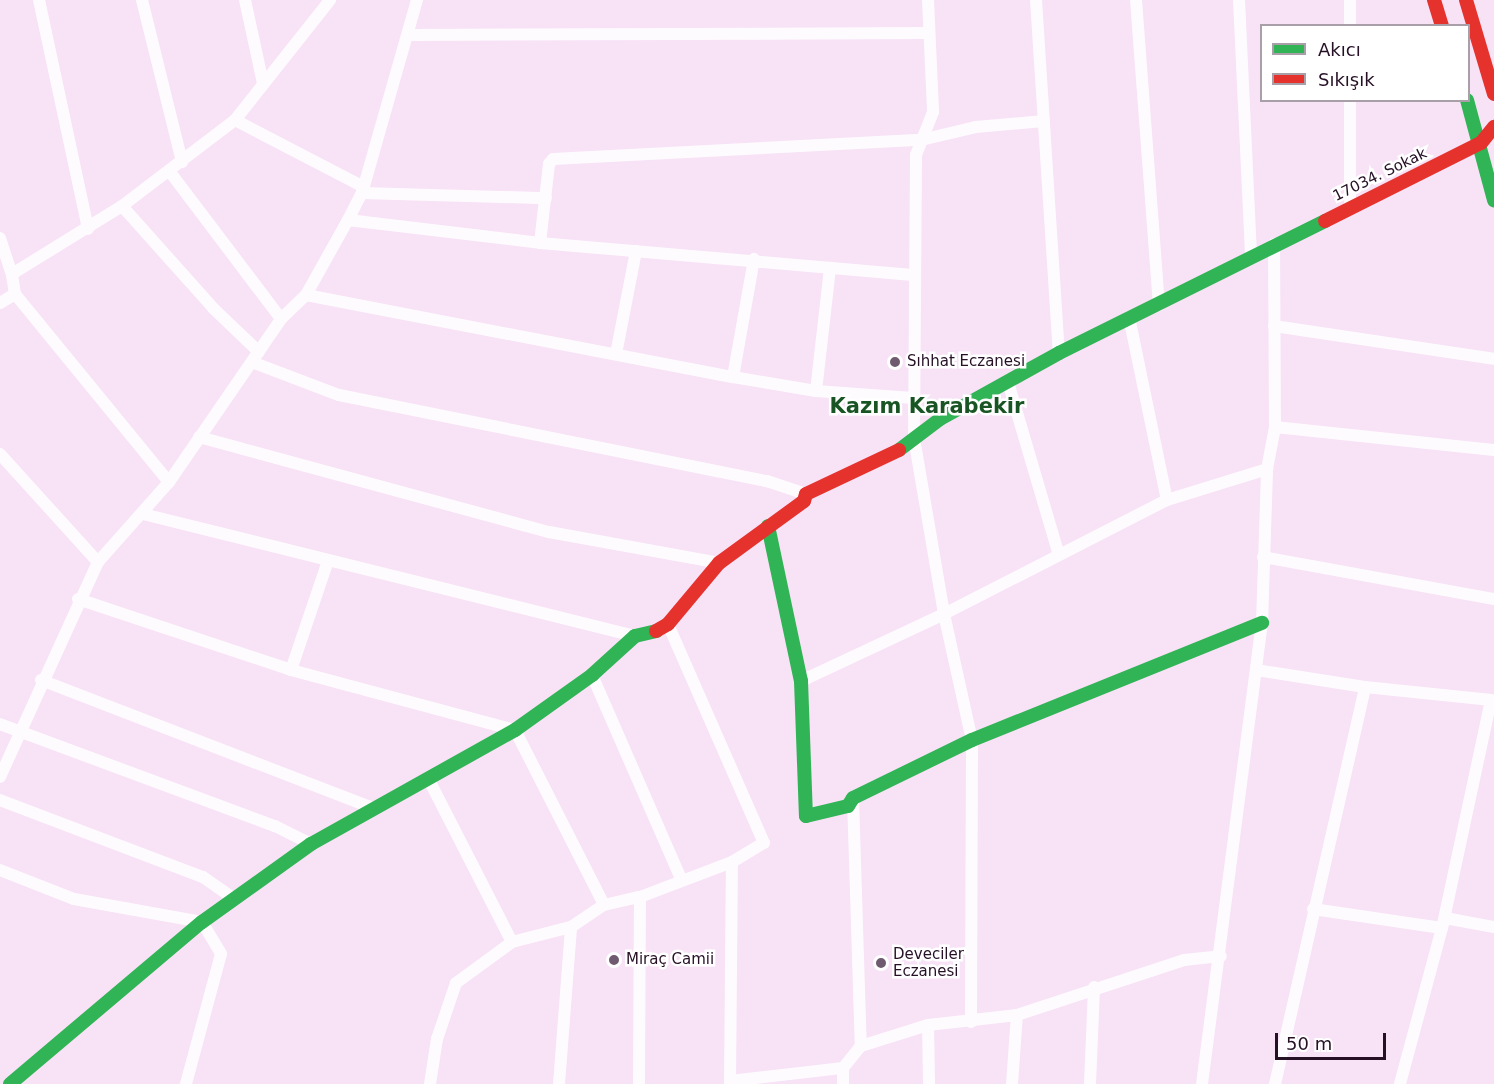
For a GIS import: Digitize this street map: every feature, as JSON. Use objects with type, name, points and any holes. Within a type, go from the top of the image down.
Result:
[{"type":"main road","points":[[1434,0],[1441,24]]},
{"type":"main road","points":[[1466,0],[1494,94]]},
{"type":"main road","points":[[1468,102],[1481,143],[1494,200]]},
{"type":"main road","name":"17034. Sokak","points":[[668,624],[719,563],[804,501],[806,494],[892,455],[940,419],[1059,352],[1129,317],[1159,306],[1274,244],[1481,143],[1494,127]]},
{"type":"main road","points":[[768,526],[801,681],[806,816],[848,806],[853,798],[972,740],[1262,623]]},
{"type":"main road","points":[[10,1084],[27,1066],[202,922],[311,844],[515,730],[592,675],[635,636],[651,634],[668,624]]},
{"type":"street","points":[[39,0],[88,229]]},
{"type":"street","points":[[142,0],[182,162]]},
{"type":"street","points":[[245,0],[263,83]]},
{"type":"street","points":[[12,274],[122,206],[170,172],[235,120],[330,0]]},
{"type":"street","points":[[0,777],[41,680],[78,599],[98,562],[170,482],[281,319],[306,295],[348,220],[362,190],[410,35],[417,0]]},
{"type":"street","points":[[928,0],[933,112],[916,155],[913,275],[914,438],[944,614],[972,740],[971,1022]]},
{"type":"street","points":[[1036,0],[1059,352]]},
{"type":"street","points":[[1136,0],[1159,306]]},
{"type":"street","points":[[1239,0],[1251,256]]},
{"type":"street","points":[[1350,0],[1350,24]]},
{"type":"street","points":[[410,35],[595,37],[929,33]]},
{"type":"street","points":[[1350,102],[1350,208]]},
{"type":"street","points":[[235,120],[362,190],[546,198]]},
{"type":"street","points":[[540,243],[549,164],[553,159],[921,140],[976,127],[1044,122]]},
{"type":"street","points":[[170,172],[281,319]]},
{"type":"street","points":[[122,206],[214,309],[259,352]]},
{"type":"street","points":[[348,220],[540,243],[753,259],[913,275]]},
{"type":"street","points":[[0,238],[12,274],[15,294],[170,482]]},
{"type":"street","points":[[1202,1084],[1221,956],[1262,623],[1267,469],[1275,427],[1274,244]]},
{"type":"street","points":[[616,354],[636,251]]},
{"type":"street","points":[[733,377],[753,259]]},
{"type":"street","points":[[816,391],[830,268]]},
{"type":"street","points":[[0,303],[15,294]]},
{"type":"street","points":[[306,295],[733,377],[816,391],[913,398]]},
{"type":"street","points":[[1129,317],[1167,500]]},
{"type":"street","points":[[1275,326],[1494,359]]},
{"type":"street","points":[[252,362],[339,395],[767,481],[806,494]]},
{"type":"street","points":[[1008,382],[1059,555]]},
{"type":"street","points":[[1275,427],[1494,450]]},
{"type":"street","points":[[199,437],[549,532],[719,563]]},
{"type":"street","points":[[0,454],[98,562]]},
{"type":"street","points":[[801,681],[944,614],[1167,500],[1267,469]]},
{"type":"street","points":[[143,514],[635,636]]},
{"type":"street","points":[[1263,557],[1494,599]]},
{"type":"street","points":[[291,670],[328,561]]},
{"type":"street","points":[[78,599],[291,670],[515,730],[604,905]]},
{"type":"street","points":[[430,1084],[437,1039],[456,983],[512,942],[571,927],[604,905],[640,897],[681,879],[732,862],[764,843],[668,624]]},
{"type":"street","points":[[1256,670],[1365,687],[1491,700],[1444,923],[1400,1084]]},
{"type":"street","points":[[592,675],[681,879]]},
{"type":"street","points":[[41,680],[373,808]]},
{"type":"street","points":[[1275,1084],[1312,909],[1365,687]]},
{"type":"street","points":[[0,724],[20,729],[311,844]]},
{"type":"street","points":[[429,780],[512,942]]},
{"type":"street","points":[[853,798],[861,1046]]},
{"type":"street","points":[[0,800],[203,877],[235,899]]},
{"type":"street","points":[[732,862],[730,1082],[843,1068]]},
{"type":"street","points":[[0,870],[74,899],[202,922],[221,954],[186,1084]]},
{"type":"street","points":[[639,1084],[640,897]]},
{"type":"street","points":[[1312,909],[1494,927]]},
{"type":"street","points":[[559,1084],[571,927]]},
{"type":"street","points":[[843,1084],[843,1068],[861,1046],[928,1025],[971,1022],[1017,1015],[1094,987],[1184,960],[1221,956]]},
{"type":"street","points":[[1090,1084],[1094,987]]},
{"type":"street","points":[[1012,1084],[1017,1015]]},
{"type":"street","points":[[928,1025],[929,1084]]},
{"type":"traffic: fast","points":[[1468,102],[1494,200]]},
{"type":"traffic: fast","points":[[899,450],[940,419],[1059,353],[1325,221]]},
{"type":"traffic: fast","points":[[768,526],[801,681],[806,816],[848,806],[853,798],[972,740],[1262,623]]},
{"type":"traffic: fast","points":[[10,1084],[202,922],[311,844],[515,730],[592,675],[635,636],[656,631]]},
{"type":"traffic: jam","points":[[1434,0],[1441,24]]},
{"type":"traffic: jam","points":[[1466,0],[1494,94]]},
{"type":"traffic: jam","points":[[1325,221],[1481,143],[1494,127]]},
{"type":"traffic: jam","points":[[656,631],[668,624],[719,563],[804,501],[806,494],[899,450]]},
{"type":"place","name":"Sıhhat Eczanesi","points":[[895,362]]},
{"type":"place","name":"Miraç Camii","points":[[614,960]]},
{"type":"place","name":"Deveciler Eczanesi","points":[[881,963]]},
{"type":"district","name":"Kazım Karabekir","points":[[927,406]]}]
